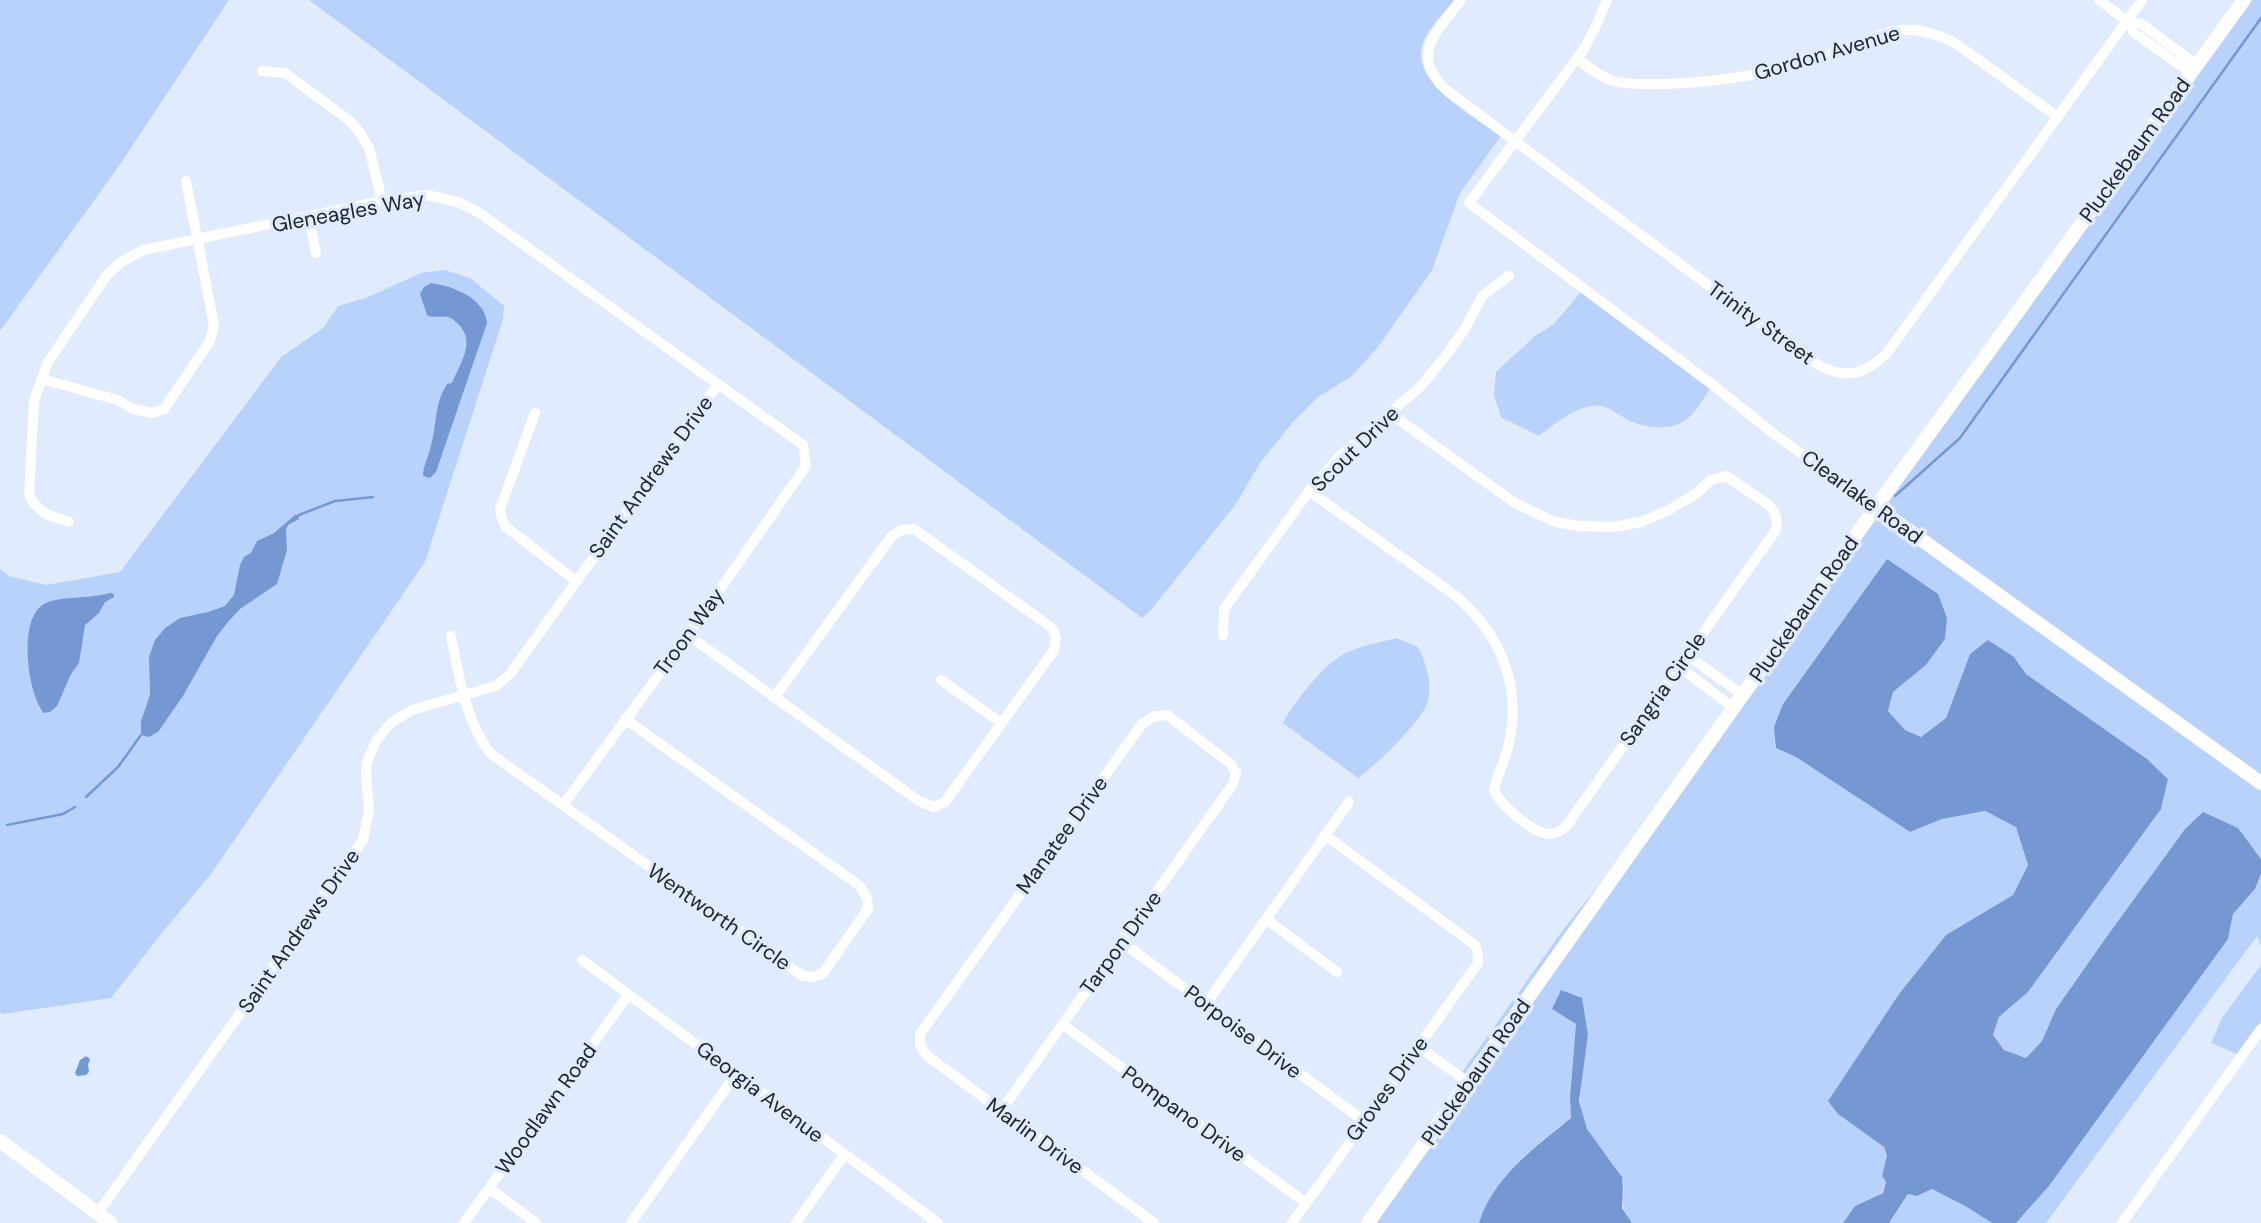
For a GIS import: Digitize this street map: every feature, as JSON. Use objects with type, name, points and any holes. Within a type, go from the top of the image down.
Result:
[{"type":"street","name":"Trinity Street","points":[[1461,0],[1427,47],[1426,60],[1430,71],[1445,89],[1806,358],[1828,371],[1844,374],[1859,372],[1874,365],[1886,353],[2129,22],[2142,0]]},
{"type":"street","points":[[1515,141],[1577,59],[1607,0]]},
{"type":"street","points":[[2099,0],[2129,22],[2140,23],[2194,69]]},
{"type":"street","name":"Pluckebaum Road","points":[[1368,1223],[1876,507],[2244,0]]},
{"type":"street","name":"Gordon Avenue","points":[[1577,59],[1603,77],[1615,81],[1645,84],[1694,83],[1791,67],[1885,33],[1916,29],[1937,34],[1955,43],[2058,117]]},
{"type":"street","points":[[262,71],[285,73],[350,121],[369,148],[382,201]]},
{"type":"street","name":"Clearlake Road","points":[[1515,141],[1469,203],[1713,385],[1774,434],[2261,783]]},
{"type":"street","points":[[42,379],[118,400],[133,409],[152,413],[164,409],[209,341],[214,325],[186,181]]},
{"type":"street","name":"Gleneagles Way","points":[[69,522],[42,513],[29,494],[34,401],[48,362],[107,275],[121,262],[143,250],[382,201],[427,195],[458,202],[478,212],[803,445],[805,454]]},
{"type":"street","points":[[309,218],[316,253]]},
{"type":"street","name":"Scout Drive","points":[[1223,635],[1224,609],[1309,491],[1340,456],[1420,387],[1466,327],[1482,296],[1508,276]]},
{"type":"street","name":"Saint Andrews Drive","points":[[98,1213],[363,840],[369,811],[366,773],[376,741],[392,722],[407,713],[496,686],[510,674],[718,384]]},
{"type":"street","points":[[534,413],[500,509],[502,519],[506,527],[576,581]]},
{"type":"street","name":"Sangria Circle","points":[[1309,491],[1452,593],[1470,607],[1488,628],[1502,653],[1512,689],[1513,708],[1509,744],[1494,790],[1502,804],[1540,832],[1547,835],[1565,828],[1776,530],[1778,521],[1770,506],[1734,480],[1719,476],[1669,510],[1641,522],[1613,527],[1555,522],[1515,503],[1391,414]]},
{"type":"street","name":"Troon Way","points":[[563,805],[688,635],[806,466],[805,454]]},
{"type":"street","points":[[688,635],[774,698],[919,801],[934,807],[945,802],[1054,650],[1056,637],[1052,628],[914,529],[901,530],[891,537],[774,698]]},
{"type":"street","name":"Wentworth Circle","points":[[450,636],[464,694],[480,740],[491,754],[803,976],[813,977],[822,973],[868,909],[867,899],[860,887],[625,719]]},
{"type":"street","points":[[1687,655],[1743,695]]},
{"type":"street","points":[[1679,667],[1734,708]]},
{"type":"street","points":[[941,680],[1001,723]]},
{"type":"street","name":"Manatee Drive","points":[[920,1045],[920,1034],[1142,724],[1155,716],[1167,715],[1231,764],[1236,773]]},
{"type":"street","name":"Tarpon Drive","points":[[1001,1111],[1233,784],[1236,773]]},
{"type":"street","points":[[1206,1003],[1349,802]]},
{"type":"street","name":"Groves Drive","points":[[1292,1223],[1478,963],[1475,945],[1325,835]]},
{"type":"street","points":[[1266,919],[1337,972]]},
{"type":"street","name":"Porpoise Drive","points":[[1122,943],[1364,1121]]},
{"type":"street","name":"Georgia Avenue","points":[[582,960],[938,1223]]},
{"type":"street","name":"Woodlawn Road","points":[[464,1223],[628,995]]},
{"type":"street","name":"Pompano Drive","points":[[1062,1024],[1306,1203]]},
{"type":"street","points":[[2122,1223],[2261,1030]]},
{"type":"street","name":"Marlin Drive","points":[[920,1045],[926,1055],[1154,1223]]},
{"type":"street","points":[[1418,1046],[1469,1083]]},
{"type":"street","points":[[631,1223],[736,1074]]},
{"type":"street","points":[[0,1141],[111,1223]]},
{"type":"street","points":[[796,1223],[844,1155]]},
{"type":"street","points":[[489,1188],[536,1223]]},
{"type":"shaded area","points":[[0,0],[229,0],[119,166],[0,331]]},
{"type":"shaded area","points":[[309,0],[1454,0],[1428,33],[1422,45],[1421,59],[1426,73],[1448,98],[1501,136],[1460,193],[1432,270],[1378,347],[1351,377],[1318,397],[1293,422],[1260,463],[1236,504],[1142,618]]},
{"type":"shaded area","points":[[2251,0],[2261,0],[2261,778],[1883,506]]},
{"type":"shaded area","points":[[445,270],[470,278],[504,306],[503,319],[425,562],[211,874],[111,998],[3,1014],[0,1012],[0,569],[9,576],[46,585],[120,572],[281,357],[323,328],[338,306],[366,298],[421,273]]},
{"type":"shaded area","points":[[431,283],[458,290],[474,300],[485,314],[487,323],[436,472],[430,478],[423,476],[423,472],[440,399],[447,384],[452,383],[466,345],[463,330],[453,319],[427,315],[420,294],[424,287]]},
{"type":"shaded area","points":[[1581,292],[1710,389],[1687,419],[1667,427],[1651,427],[1630,421],[1604,407],[1593,406],[1568,415],[1539,436],[1501,417],[1494,395],[1496,372],[1535,336],[1554,324]]},
{"type":"shaded area","points":[[1878,514],[2261,789],[2261,859],[2254,849],[2185,829],[2056,1009],[2042,1041],[2026,1058],[2004,1050],[1993,1035],[1999,1017],[2028,992],[2161,809],[2168,779],[2147,759],[2026,674],[2014,657],[1970,654],[1946,718],[1921,737],[1905,730],[1888,711],[1893,692],[1926,665],[1945,639],[1887,559],[1783,704],[1776,748],[1796,757],[1910,832],[1942,819],[1985,811],[2016,827],[2028,865],[2013,895],[1946,935],[1899,994],[1828,1101],[1838,1114],[1884,1147],[1887,1155],[1882,1176],[1886,1182],[1882,1193],[1855,1206],[1843,1223],[1632,1223],[1624,1209],[1621,1177],[1584,1121],[1580,1097],[1588,1035],[1576,1024],[1570,1097],[1571,1118],[1516,1164],[1494,1191],[1479,1223],[1375,1223]]},
{"type":"shaded area","points":[[295,515],[299,515],[299,519],[288,525],[286,530],[287,550],[277,584],[240,609],[228,622],[158,732],[149,737],[141,735],[141,721],[150,695],[149,657],[155,640],[165,628],[180,618],[225,606],[234,595],[244,557],[251,553],[257,541],[274,533]]},
{"type":"shaded area","points":[[1887,559],[1938,594],[1947,618],[1945,639],[1926,665],[1893,692],[1888,711],[1905,730],[1921,737],[1946,718],[1970,654],[1988,640],[2014,657],[2026,674],[2147,759],[2168,779],[2161,809],[2028,992],[1999,1017],[1993,1035],[2004,1050],[2026,1058],[2042,1041],[2056,1009],[2108,935],[2185,829],[2203,812],[2238,828],[2261,859],[2261,874],[2255,889],[2233,914],[2228,939],[2049,1186],[2016,1223],[1992,1223],[1932,1189],[1917,1196],[1908,1194],[1889,1223],[1843,1223],[1855,1206],[1883,1193],[1886,1182],[1882,1176],[1887,1155],[1884,1147],[1838,1114],[1828,1101],[1899,994],[1946,935],[2013,895],[2028,865],[2016,827],[1985,811],[1942,819],[1910,832],[1796,757],[1776,748],[1774,727],[1783,704]]},
{"type":"shaded area","points":[[114,594],[114,597],[105,602],[99,613],[85,625],[79,663],[71,674],[57,706],[44,713],[33,689],[28,655],[31,623],[37,610],[52,601]]},
{"type":"shaded area","points":[[1396,638],[1418,647],[1428,672],[1428,700],[1425,709],[1409,730],[1376,764],[1358,778],[1283,723],[1309,686],[1334,660],[1354,649]]},
{"type":"shaded area","points":[[1630,846],[1468,1076],[1462,1072],[1563,930]]},
{"type":"shaded area","points":[[2261,874],[2261,946],[2257,936],[2046,1223],[2016,1223],[2049,1186],[2228,939],[2233,914],[2255,889]]},
{"type":"shaded area","points":[[2261,965],[2261,1021],[2237,1054],[2211,1043],[2222,1018]]},
{"type":"shaded area","points":[[1561,990],[1582,998],[1588,1035],[1579,1101],[1587,1129],[1622,1177],[1622,1208],[1632,1223],[1479,1223],[1485,1206],[1505,1177],[1571,1118],[1570,1097],[1576,1024],[1552,1009]]},
{"type":"shaded area","points":[[86,1056],[90,1059],[89,1072],[77,1076],[75,1073],[80,1060]]},
{"type":"shaded area","points":[[1932,1189],[1992,1223],[1889,1223],[1909,1193],[1917,1196]]},
{"type":"waterway","points":[[1895,496],[1960,438],[2261,18]]},
{"type":"waterway","points":[[299,515],[335,501],[373,497]]},
{"type":"waterway","points":[[86,797],[118,767],[141,735]]},
{"type":"waterway","points":[[7,825],[63,814],[75,807]]}]
